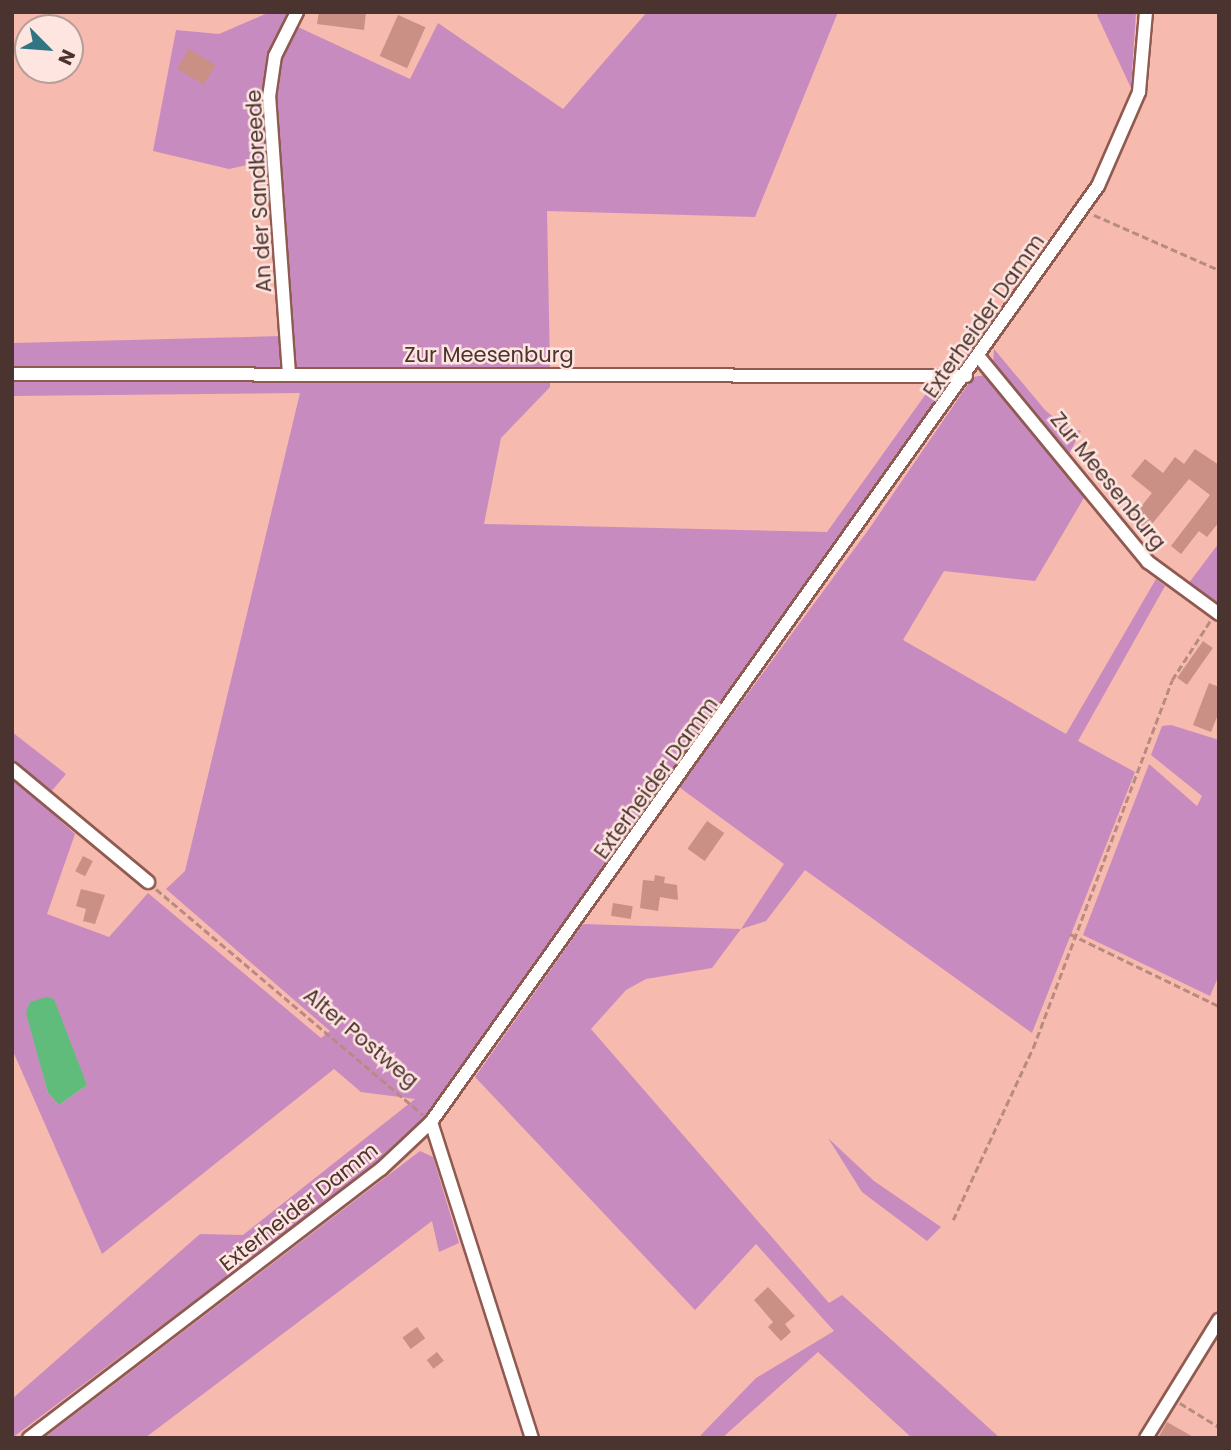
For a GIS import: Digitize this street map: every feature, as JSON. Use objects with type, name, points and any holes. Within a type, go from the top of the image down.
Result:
[{"type":"street","name":"An der Sandbreede","points":[[289,374],[269,97],[275,56],[297,12]]},
{"type":"street","name":"Exterheider Damm","points":[[29,1438],[381,1169],[431,1122],[966,376],[1082,209],[1119,146],[1139,92],[1146,12]]},
{"type":"street","name":"Zur Meesenburg","points":[[979,357],[1148,562],[1217,613]]},
{"type":"street","name":"Zur Meesenburg","points":[[12,374],[966,376]]},
{"type":"street","points":[[12,769],[148,882]]},
{"type":"street","points":[[431,1122],[532,1438]]},
{"type":"street","points":[[1146,1438],[1219,1320]]},
{"type":"path","points":[[1082,209],[1219,270]]},
{"type":"path","points":[[953,1220],[1032,1048],[1077,938],[1172,680],[1217,613]]},
{"type":"path","name":"Alter Postweg","points":[[148,882],[431,1122]]},
{"type":"path","points":[[1070,934],[1219,1006]]},
{"type":"path","points":[[1171,1398],[1219,1427]]},
{"type":"shaded area","points":[[270,12],[303,12],[298,27],[410,79],[438,23],[563,109],[647,12],[838,12],[755,217],[547,211],[550,368],[296,367],[278,158],[229,169],[153,151],[176,30],[219,34]]},
{"type":"shaded area","points":[[1099,12],[1136,12],[1131,88],[1097,15]]},
{"type":"shaded area","points":[[280,336],[281,368],[12,368],[12,343]]},
{"type":"shaded area","points":[[994,349],[1045,410],[1063,425],[1081,431],[1068,456],[993,365]]},
{"type":"shaded area","points":[[986,375],[1085,496],[1035,581],[944,571],[903,640],[1066,734],[1156,579],[1165,586],[1078,741],[1135,772],[1032,1033],[805,870],[766,921],[741,929],[784,864],[679,787],[869,529],[973,377]]},
{"type":"shaded area","points":[[12,381],[550,382],[550,387],[501,438],[484,524],[827,532],[933,384],[950,385],[417,1127],[375,1165],[12,1438],[12,1399],[200,1234],[243,1235],[415,1099],[361,1092],[334,1069],[102,1254],[12,1049],[12,777],[75,834],[47,914],[109,937],[148,893],[321,1038],[330,1031],[166,889],[185,871],[300,393],[12,396]],"holes":[[[27,1013],[87,1085],[59,1105],[48,1093]]]},
{"type":"shaded area","points":[[1219,543],[1219,609],[1185,588]]},
{"type":"shaded area","points":[[1171,725],[1219,740],[1219,975],[1210,996],[1083,935],[1149,764],[1197,806],[1202,796],[1151,755],[1162,726]]},
{"type":"shaded area","points":[[12,732],[66,774],[50,793],[12,763]]},
{"type":"shaded area","points":[[583,924],[741,929],[712,968],[646,979],[626,990],[591,1029],[829,1303],[842,1295],[1000,1438],[912,1438],[818,1352],[722,1438],[698,1438],[756,1378],[834,1331],[756,1244],[695,1310],[475,1077]]},
{"type":"shaded area","points":[[46,997],[54,999],[87,1085],[59,1105],[48,1093],[26,1013],[30,1002]]},
{"type":"shaded area","points":[[828,1138],[874,1181],[941,1227],[927,1241],[862,1192]]},
{"type":"shaded area","points":[[420,1151],[433,1157],[459,1243],[439,1252],[432,1221],[145,1438],[44,1438]]},
{"type":"building","points":[[319,12],[366,12],[364,30],[317,24]]},
{"type":"building","points":[[398,15],[425,27],[407,68],[380,56]]},
{"type":"building","points":[[189,49],[216,65],[204,85],[177,69]]},
{"type":"building","points":[[1195,449],[1219,465],[1219,522],[1207,537],[1199,531],[1181,554],[1171,546],[1210,495],[1189,479],[1147,530],[1132,518],[1152,493],[1131,476],[1145,459],[1163,473],[1175,457],[1184,464]]},
{"type":"building","points":[[1203,641],[1213,648],[1187,685],[1177,678]]},
{"type":"building","points":[[1209,683],[1219,687],[1219,712],[1211,732],[1193,725]]},
{"type":"building","points":[[707,821],[724,833],[705,861],[687,849]]},
{"type":"building","points":[[83,856],[93,861],[85,876],[75,871]]},
{"type":"building","points":[[655,875],[665,877],[664,883],[677,885],[678,900],[660,897],[658,911],[640,908],[643,880],[654,881]]},
{"type":"building","points":[[81,889],[105,895],[95,924],[83,921],[86,909],[76,906]]},
{"type":"building","points":[[613,903],[633,906],[631,919],[611,916]]},
{"type":"building","points":[[768,1287],[795,1316],[785,1324],[791,1332],[781,1341],[768,1327],[773,1322],[754,1300]]},
{"type":"building","points":[[417,1327],[425,1338],[411,1349],[402,1338]]},
{"type":"building","points":[[437,1352],[444,1361],[434,1369],[427,1360]]},
{"type":"building","points":[[1167,1422],[1195,1438],[1158,1438]]}]
